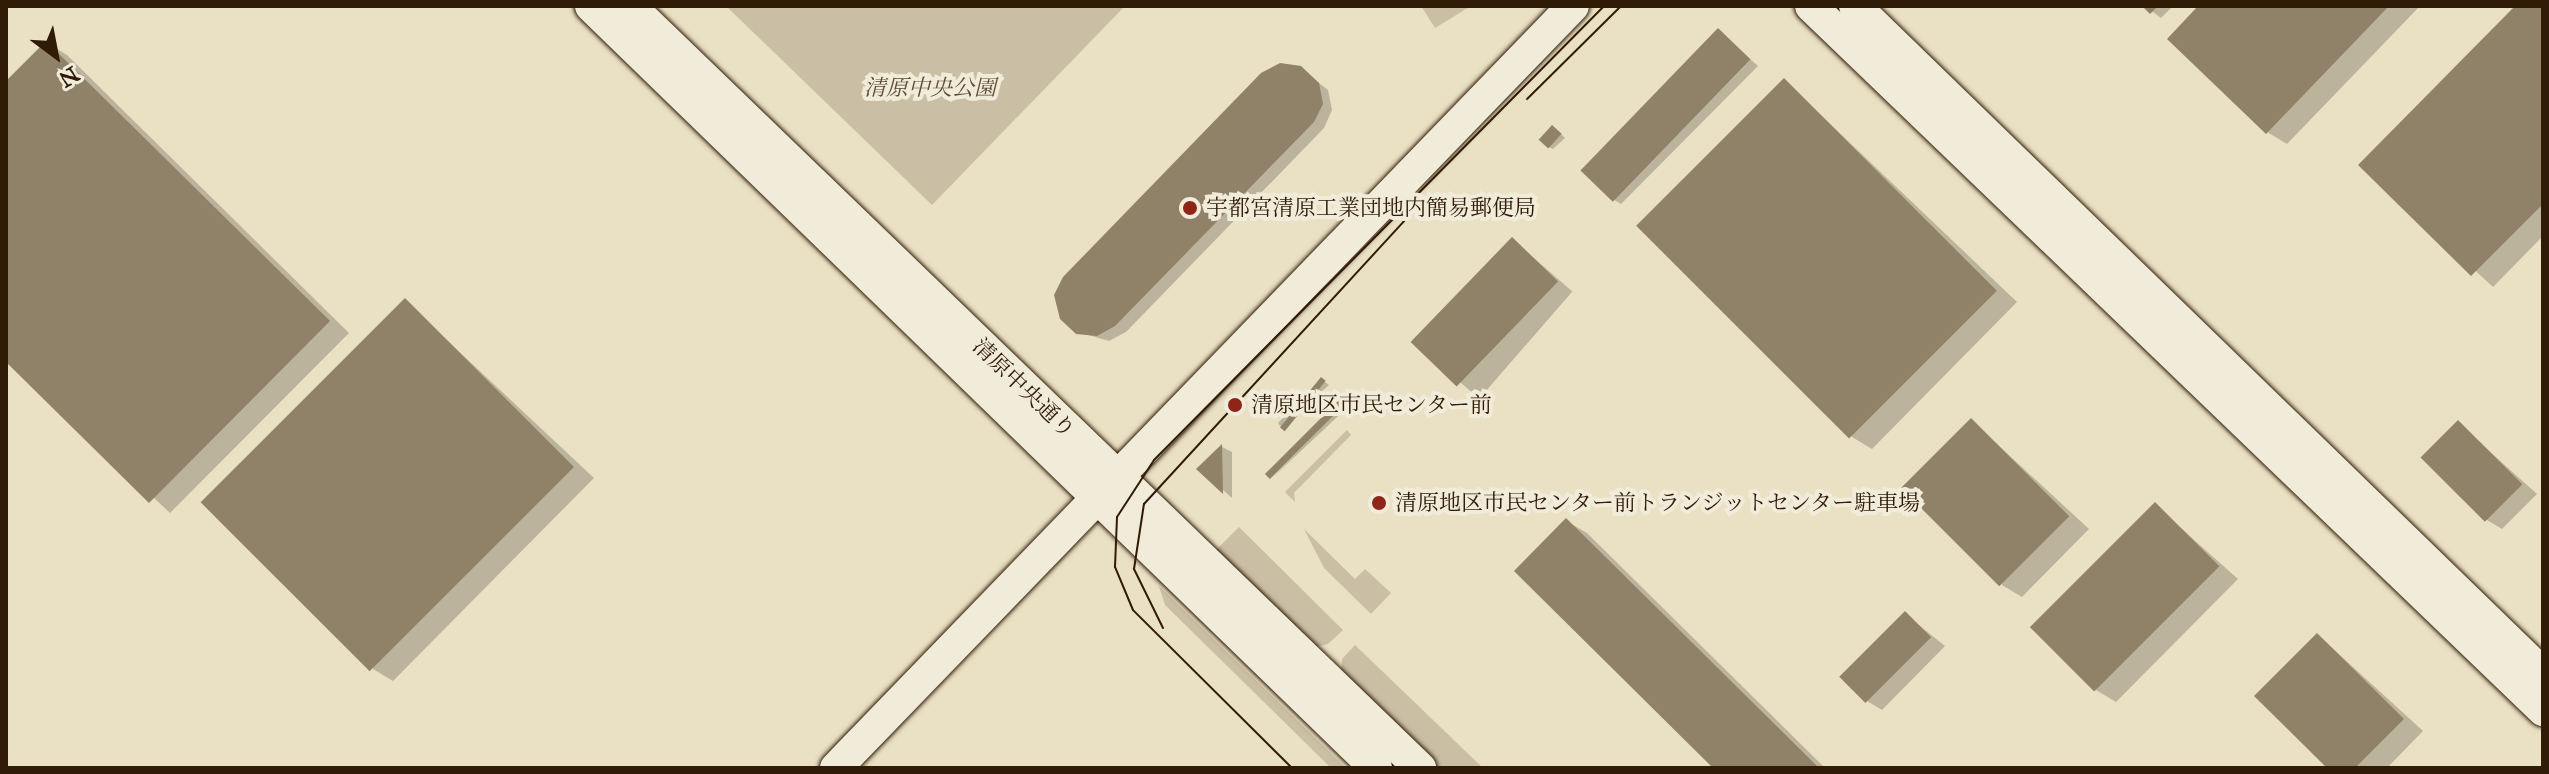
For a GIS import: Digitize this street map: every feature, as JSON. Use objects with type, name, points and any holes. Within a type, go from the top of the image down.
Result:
[{"type":"street","name":"清原中央通り","points":[[591,6],[1105,485],[1420,768]]},
{"type":"street","name":"清原中央通り","points":[[630,6],[1105,485],[1376,768]]},
{"type":"street","points":[[836,768],[1105,485],[1573,6]]},
{"type":"street","points":[[1811,6],[2543,710]]},
{"type":"street","points":[[1855,6],[2543,674]]},
{"type":"street","points":[[865,768],[962,636]]},
{"type":"green space","name":"清原中央公園","points":[[726,6],[1125,6],[932,205]]},
{"type":"green space","points":[[1421,6],[1471,6],[1435,28]]},
{"type":"green space","points":[[1347,430],[1351,435],[1294,493],[1295,502],[1285,492]]},
{"type":"green space","points":[[1239,527],[1343,630],[1328,644],[1311,648],[1213,553]]},
{"type":"green space","points":[[1304,529],[1355,579],[1365,569],[1391,593],[1371,614],[1324,568]]},
{"type":"green space","points":[[1159,586],[1346,768],[1331,768],[1165,605]]},
{"type":"green space","points":[[1355,645],[1483,768],[1438,768],[1341,675],[1342,659]]},
{"type":"building","points":[[2142,6],[2158,6],[2150,14]]},
{"type":"building","points":[[2198,6],[2389,6],[2266,134],[2167,39]]},
{"type":"building","points":[[2515,6],[2543,6],[2543,204],[2471,276],[2358,165]]},
{"type":"building","points":[[1718,28],[1750,59],[1613,202],[1580,170]]},
{"type":"building","points":[[46,41],[330,321],[149,503],[6,362],[6,81]]},
{"type":"building","points":[[1280,63],[1301,66],[1319,83],[1323,104],[1314,122],[1115,326],[1097,336],[1076,334],[1060,319],[1054,295],[1063,277],[1261,73]]},
{"type":"building","points":[[1784,78],[1997,291],[1849,439],[1636,226]]},
{"type":"building","points":[[1552,125],[1562,134],[1548,149],[1539,140]]},
{"type":"building","points":[[1512,237],[1558,281],[1457,386],[1411,342]]},
{"type":"building","points":[[405,298],[574,467],[370,671],[201,502]]},
{"type":"building","points":[[1321,377],[1326,381],[1285,431],[1280,428]]},
{"type":"building","points":[[1342,397],[1347,402],[1270,479],[1265,474]]},
{"type":"building","points":[[1971,418],[2069,516],[1999,586],[1901,488]]},
{"type":"building","points":[[2458,420],[2522,484],[2485,522],[2421,457]]},
{"type":"building","points":[[1222,444],[1223,494],[1196,469]]},
{"type":"building","points":[[2155,502],[2219,566],[2094,692],[2030,627]]},
{"type":"building","points":[[1566,518],[1819,768],[1713,768],[1514,571]]},
{"type":"building","points":[[1905,611],[1931,637],[1865,703],[1839,677]]},
{"type":"building","points":[[2317,633],[2404,719],[2355,768],[2327,768],[2254,696]]},
{"type":"tram line","points":[[1292,768],[1133,610],[1115,567],[1117,517],[1154,460],[1604,6]]},
{"type":"tram line","points":[[1527,99],[1621,6]]},
{"type":"tram line","points":[[1163,628],[1134,569],[1144,504],[1408,217]]},
{"type":"place","name":"宇都宮清原工業団地内簡易郵便局","points":[[1190,208]]},
{"type":"place","name":"清原地区市民センター前","points":[[1235,405]]},
{"type":"place","name":"清原地区市民センター前トランジットセンター駐車場","points":[[1379,503]]}]
